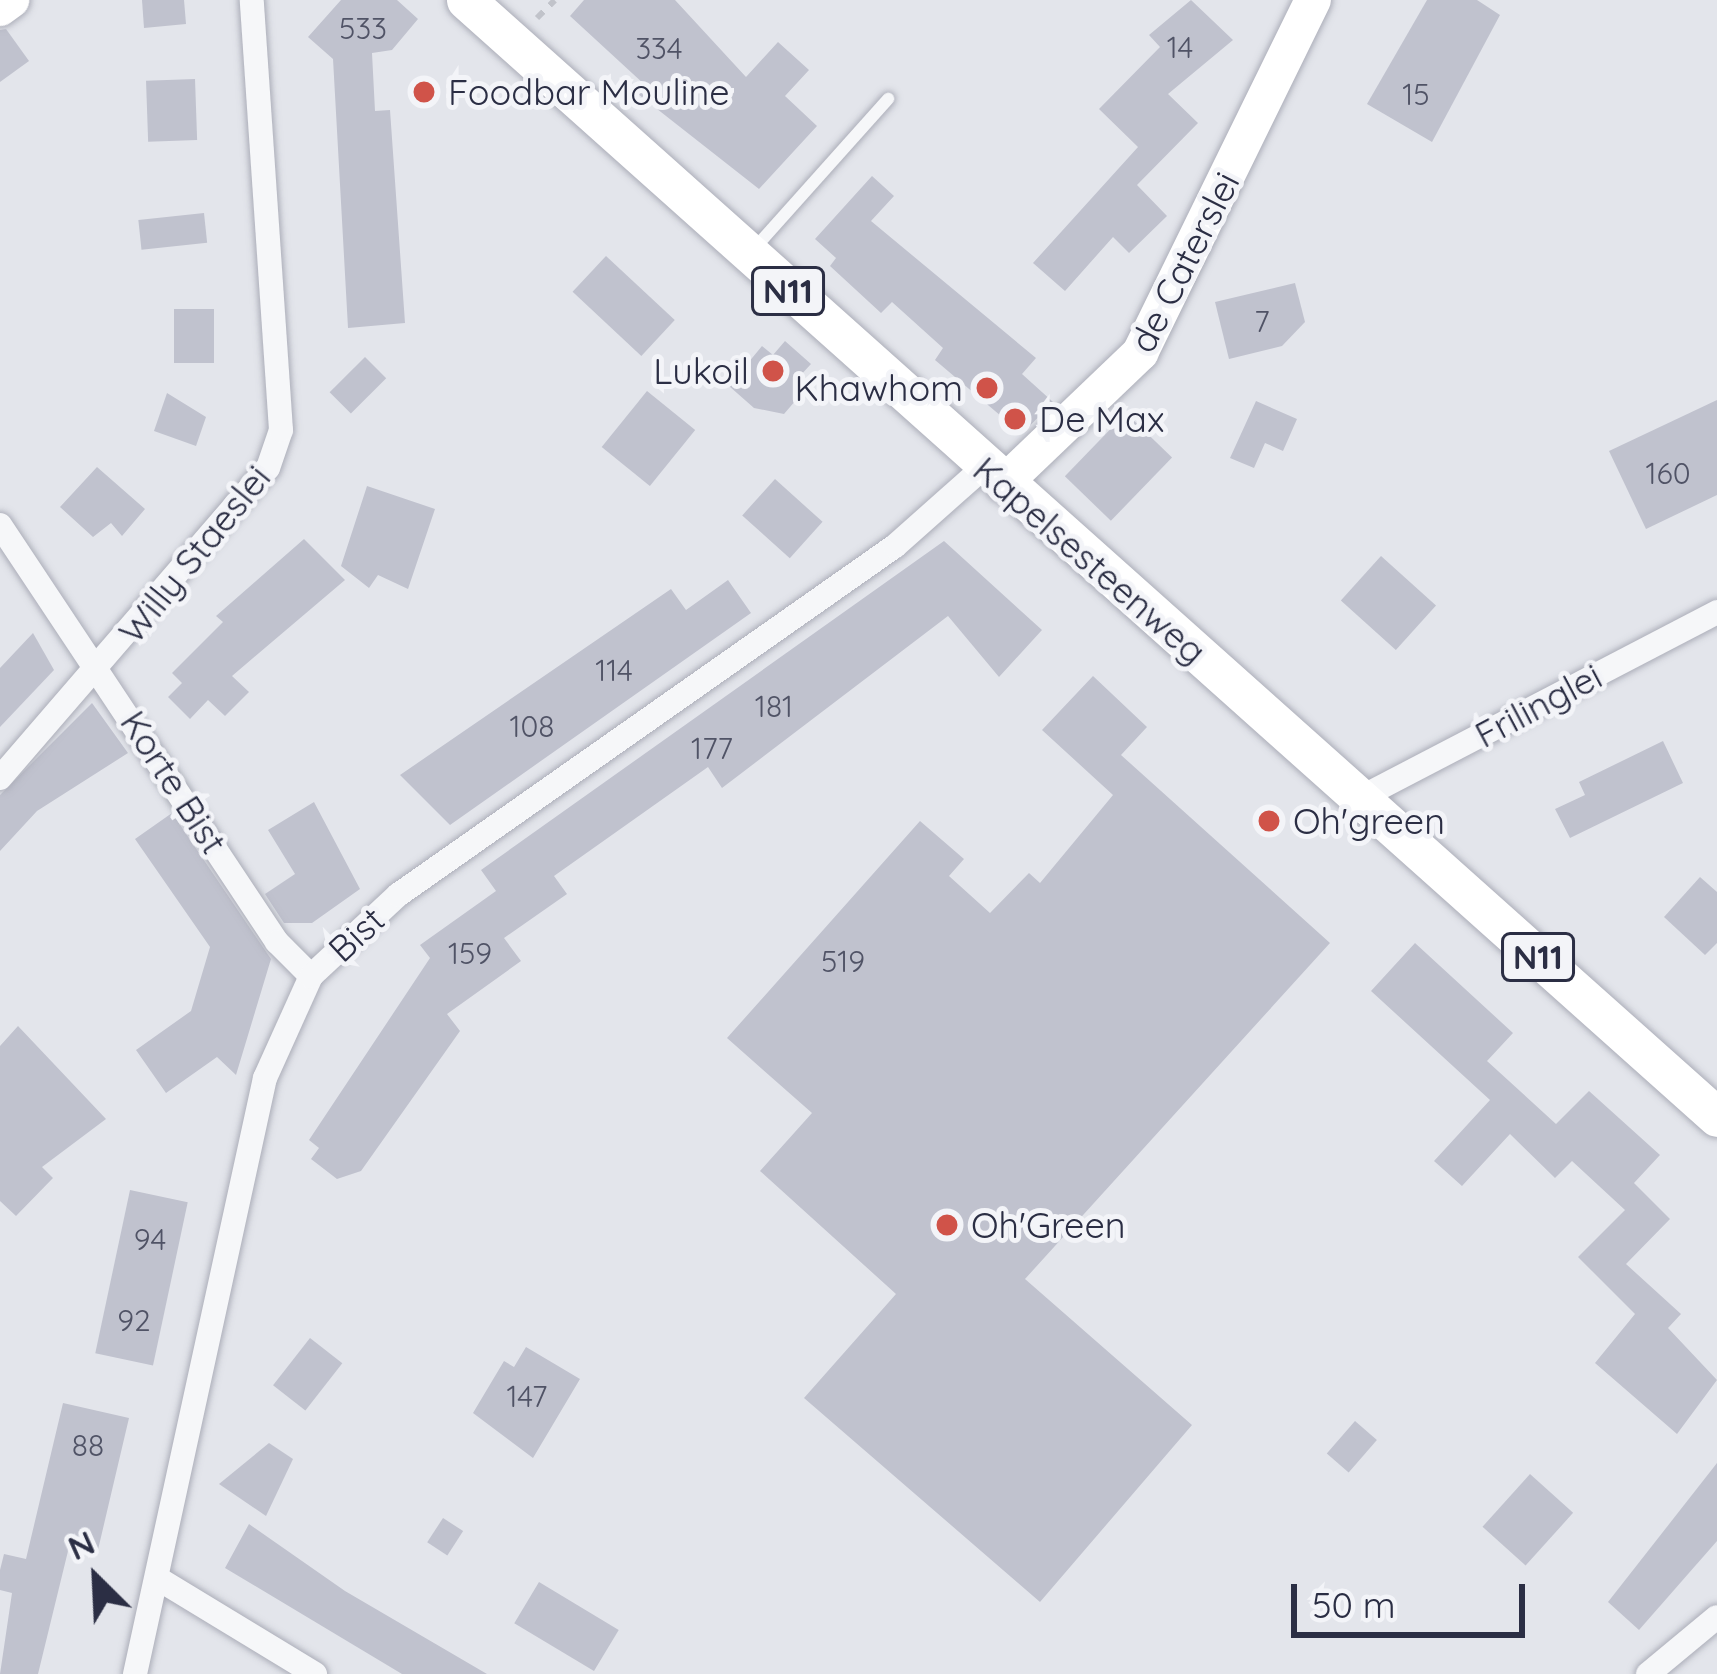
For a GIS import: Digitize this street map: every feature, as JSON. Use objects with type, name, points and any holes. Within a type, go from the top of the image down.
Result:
[{"type":"main road","name":"Kapelsesteenweg","points":[[466,0],[1717,1117]]},
{"type":"street","points":[[0,8],[10,0]]},
{"type":"street","name":"Willy Staeslei","points":[[0,778],[102,669],[268,468],[281,430],[253,0]]},
{"type":"street","name":"de Caterslei","points":[[993,475],[1140,353],[1313,0]]},
{"type":"street","name":"Bist","points":[[135,1674],[265,1078],[311,976],[398,895],[993,475]]},
{"type":"street","name":"Korte Bist","points":[[0,524],[102,669],[277,942],[311,976]]},
{"type":"street","name":"Frilinglei","points":[[1360,798],[1717,612]]},
{"type":"street","points":[[158,1578],[315,1674]]},
{"type":"street","points":[[1648,1674],[1717,1617]]},
{"type":"lane","points":[[748,256],[888,99]]},
{"type":"building","points":[[142,0],[184,0],[186,24],[144,28]]},
{"type":"building","points":[[341,0],[397,0],[418,19],[392,50],[372,53],[375,111],[390,110],[405,323],[348,328],[333,59],[308,37]]},
{"type":"building","points":[[584,0],[675,0],[746,77],[778,42],[809,70],[785,96],[817,126],[759,189],[638,94],[645,85],[570,16]]},
{"type":"building","points":[[1191,0],[1233,40],[1168,94],[1198,123],[1137,185],[1167,216],[1129,253],[1113,237],[1065,291],[1033,263],[1138,147],[1099,109],[1160,47],[1149,35]]},
{"type":"building","points":[[1427,0],[1477,0],[1500,15],[1432,142],[1367,104]]},
{"type":"building","points":[[6,29],[29,61],[0,82],[0,30]]},
{"type":"building","points":[[195,79],[197,140],[148,142],[146,81]]},
{"type":"building","points":[[872,176],[894,196],[871,221],[1036,358],[1022,374],[1053,402],[1022,434],[935,360],[943,348],[892,302],[881,313],[830,266],[836,258],[815,239]]},
{"type":"building","points":[[204,213],[207,243],[141,250],[138,220]]},
{"type":"building","points":[[606,256],[675,320],[641,356],[573,292]]},
{"type":"building","points":[[1295,283],[1305,322],[1282,346],[1229,359],[1215,302]]},
{"type":"building","points":[[174,309],[214,309],[214,363],[174,363]]},
{"type":"building","name":"Lukoil","points":[[785,341],[811,364],[799,377],[808,386],[784,414],[754,408],[729,386],[762,346],[773,355]]},
{"type":"building","points":[[365,357],[386,378],[351,414],[330,392]]},
{"type":"building","points":[[647,391],[695,430],[650,486],[602,447]]},
{"type":"building","points":[[167,393],[206,417],[196,446],[154,431]]},
{"type":"building","points":[[1717,400],[1717,495],[1646,529],[1609,451]]},
{"type":"building","points":[[1256,401],[1297,419],[1283,451],[1265,443],[1254,468],[1230,458]]},
{"type":"building","points":[[1126,413],[1172,457],[1111,521],[1065,476]]},
{"type":"building","points":[[97,467],[145,509],[122,536],[111,523],[93,537],[60,507]]},
{"type":"building","points":[[775,479],[823,522],[790,558],[742,515]]},
{"type":"building","points":[[367,486],[435,509],[408,589],[378,575],[369,588],[341,566]]},
{"type":"building","points":[[304,539],[345,580],[232,676],[249,692],[225,716],[208,700],[190,719],[168,697],[182,683],[172,673],[223,622],[216,616]]},
{"type":"building","points":[[944,541],[1042,630],[999,677],[948,616],[722,788],[708,767],[554,876],[567,894],[504,938],[521,961],[447,1014],[460,1031],[361,1171],[337,1179],[311,1159],[319,1148],[309,1140],[430,958],[420,945],[496,891],[481,870]]},
{"type":"building","points":[[1381,556],[1436,606],[1396,650],[1341,601]]},
{"type":"building","points":[[728,580],[751,613],[450,825],[400,775],[671,589],[686,610]]},
{"type":"building","points":[[33,633],[54,670],[0,727],[0,668]]},
{"type":"building","name":"Oh'Green","points":[[1093,676],[1147,727],[1121,755],[1330,943],[1025,1279],[1192,1425],[1040,1602],[804,1398],[896,1294],[760,1171],[812,1113],[727,1038],[920,821],[964,859],[949,876],[990,913],[1029,873],[1040,883],[1113,795],[1042,730]]},
{"type":"building","points":[[92,703],[128,753],[37,811],[0,851],[0,795]]},
{"type":"building","points":[[1663,741],[1683,783],[1570,838],[1555,809],[1585,795],[1579,782]]},
{"type":"building","points":[[314,802],[360,889],[312,923],[284,923],[265,894],[295,874],[268,830]]},
{"type":"building","points":[[172,813],[271,959],[236,1075],[217,1057],[166,1093],[136,1050],[191,1011],[210,947],[135,839]]},
{"type":"building","points":[[1700,877],[1717,892],[1717,943],[1705,955],[1664,917]]},
{"type":"building","points":[[1415,943],[1513,1033],[1487,1061],[1556,1124],[1589,1091],[1660,1155],[1634,1183],[1670,1219],[1626,1264],[1681,1314],[1668,1328],[1717,1380],[1677,1434],[1595,1363],[1635,1314],[1578,1257],[1625,1210],[1572,1161],[1555,1178],[1510,1134],[1462,1186],[1434,1161],[1490,1100],[1371,991]]},
{"type":"building","points":[[18,1026],[106,1119],[42,1167],[53,1178],[16,1216],[0,1201],[0,1046]]},
{"type":"building","points":[[130,1190],[188,1202],[153,1366],[95,1353]]},
{"type":"building","points":[[310,1338],[342,1363],[305,1411],[273,1385]]},
{"type":"building","points":[[526,1347],[580,1379],[533,1458],[473,1413],[504,1361],[514,1367]]},
{"type":"building","points":[[63,1403],[129,1418],[97,1554],[69,1547],[38,1674],[0,1674],[12,1593],[0,1590],[0,1570],[4,1554],[26,1559]]},
{"type":"building","points":[[1355,1421],[1377,1440],[1349,1472],[1327,1453]]},
{"type":"building","points":[[269,1443],[293,1459],[266,1516],[219,1484]]},
{"type":"building","points":[[1717,1463],[1717,1541],[1639,1630],[1608,1602]]},
{"type":"building","points":[[1530,1474],[1573,1513],[1526,1566],[1482,1527]]},
{"type":"building","points":[[443,1518],[463,1531],[447,1555],[427,1542]]},
{"type":"building","points":[[249,1524],[345,1591],[487,1674],[402,1674],[225,1568]]},
{"type":"building","points":[[539,1582],[619,1630],[594,1671],[514,1623]]},
{"type":"place","name":"Foodbar Mouline","points":[[424,92]]},
{"type":"place","name":"Lukoil","points":[[773,371]]},
{"type":"place","name":"Khawhom","points":[[987,388]]},
{"type":"place","name":"De Max","points":[[1015,419]]},
{"type":"place","name":"Oh'green","points":[[1269,821]]},
{"type":"place","name":"Oh'Green","points":[[947,1225]]}]
